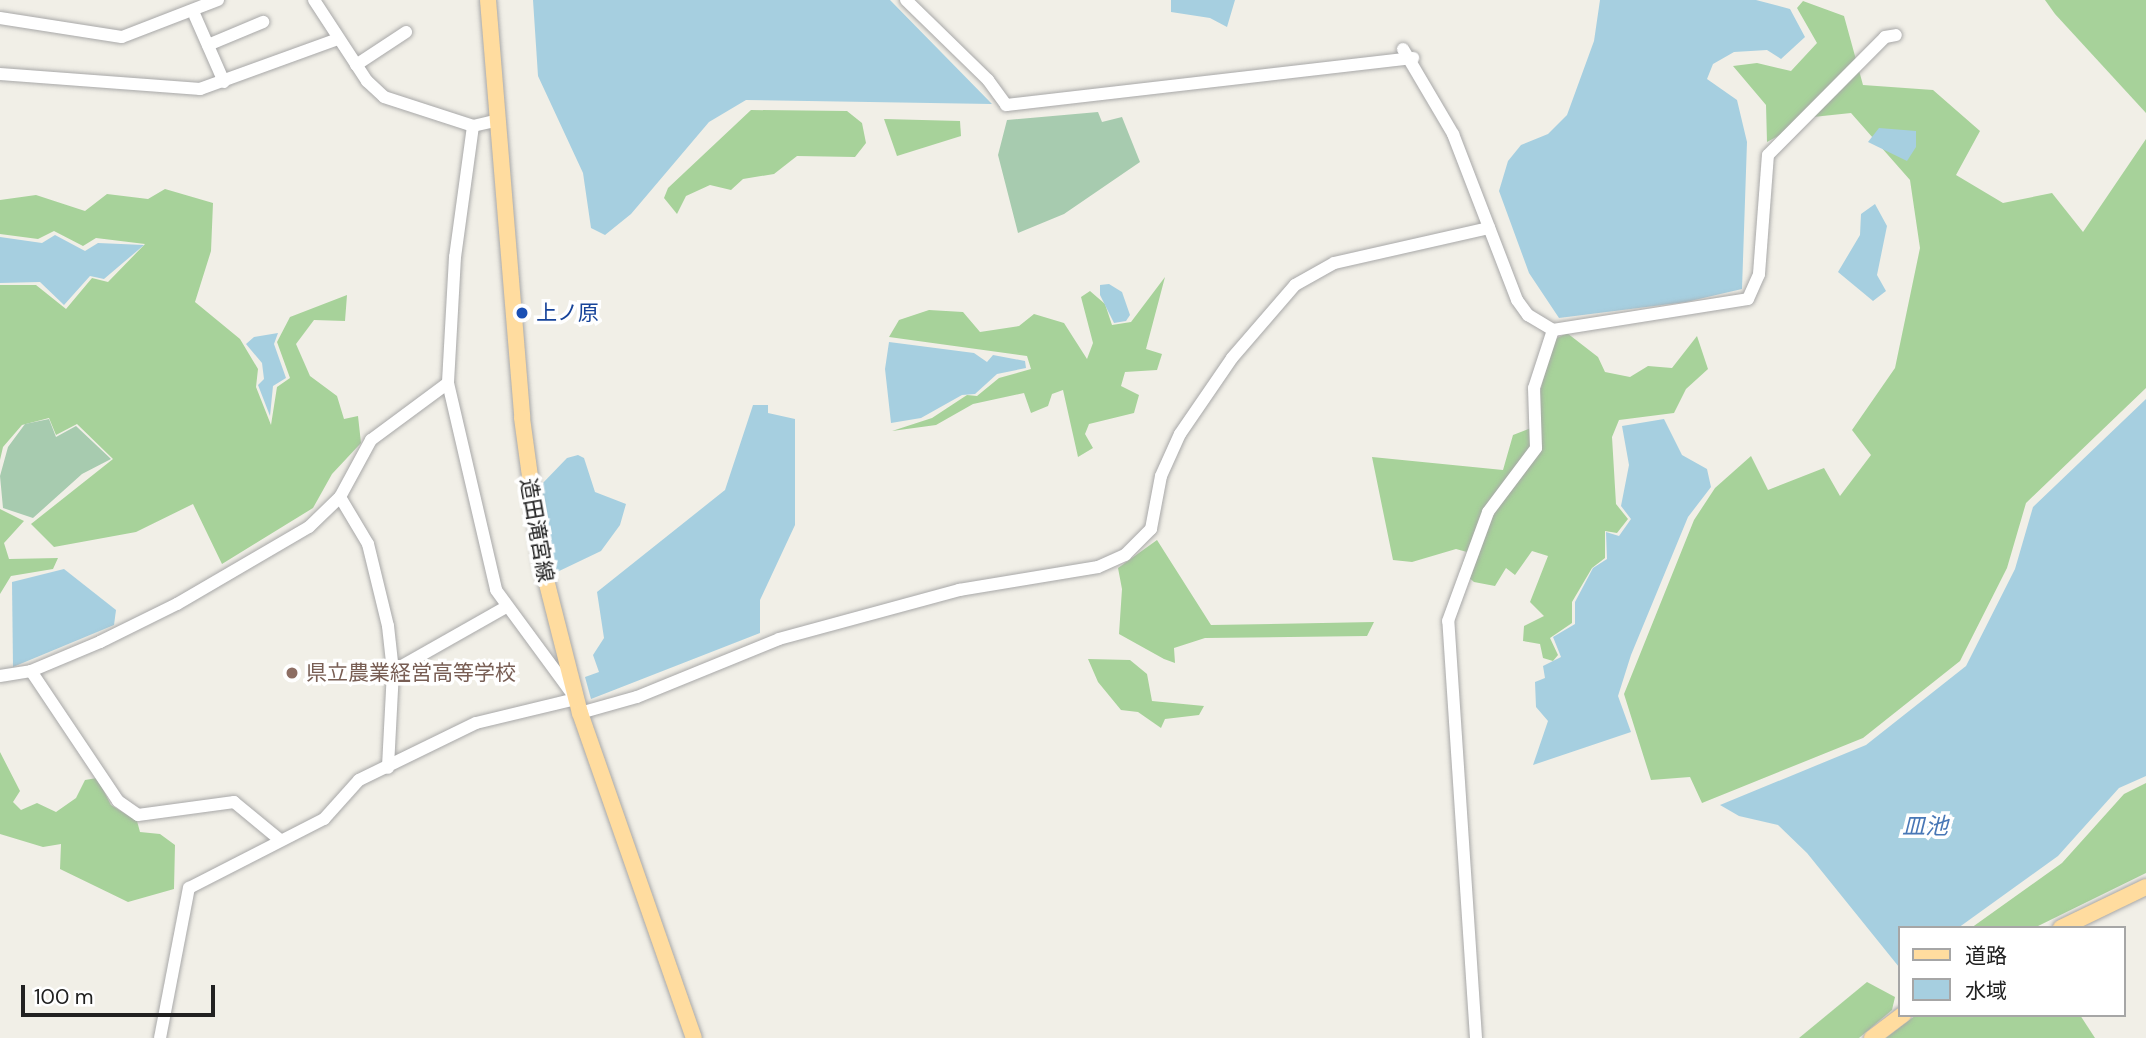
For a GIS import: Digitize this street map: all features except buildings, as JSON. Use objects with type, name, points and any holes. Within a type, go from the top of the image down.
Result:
[{"type":"main road","name":"造田滝宮線","points":[[488,0],[528,481],[558,637],[578,706],[694,1038]]},
{"type":"main road","points":[[2065,926],[2146,887]]},
{"type":"main road","points":[[1872,1038],[1900,1017]]},
{"type":"street","points":[[0,18],[122,37],[218,0]]},
{"type":"street","points":[[314,0],[356,65],[384,97],[473,126],[498,120]]},
{"type":"street","points":[[906,0],[988,79],[1006,104],[1408,54],[1453,134],[1517,300],[1528,315],[1553,330],[1748,299],[1759,274],[1768,155],[1885,37],[1896,34]]},
{"type":"street","points":[[195,16],[223,82]]},
{"type":"street","points":[[208,45],[263,22]]},
{"type":"street","points":[[356,65],[406,32]]},
{"type":"street","points":[[0,74],[177,91],[223,82],[338,39]]},
{"type":"street","points":[[473,126],[455,257],[448,383],[484,549],[506,607],[578,706]]},
{"type":"street","points":[[160,1038],[189,888],[280,839],[324,819],[359,780],[476,723],[637,697],[779,639],[959,590],[1098,566],[1125,555],[1151,529],[1157,489],[1180,434],[1232,358],[1295,285],[1334,263],[1489,228]]},
{"type":"street","points":[[1476,1038],[1448,621],[1488,512],[1536,448],[1534,388],[1553,330]]},
{"type":"street","points":[[0,676],[31,671],[222,579],[309,527],[340,497],[371,440],[448,383]]},
{"type":"street","points":[[340,497],[368,544],[380,581],[393,671],[388,768]]},
{"type":"street","points":[[393,671],[506,607]]},
{"type":"street","points":[[31,671],[118,801],[138,815],[234,802],[280,839]]},
{"type":"green space","points":[[2045,0],[2146,0],[2146,113],[2055,14]]},
{"type":"green space","points":[[1803,1],[1844,16],[1863,85],[1933,90],[1980,131],[1956,175],[2003,203],[2052,193],[2083,232],[2146,139],[2146,388],[2026,503],[2007,568],[1960,661],[1863,738],[1702,803],[1690,777],[1651,780],[1624,694],[1694,520],[1715,488],[1751,456],[1768,490],[1824,468],[1840,496],[1871,455],[1852,430],[1895,368],[1920,248],[1910,180],[1851,113],[1813,117],[1767,142],[1766,105],[1733,66],[1757,63],[1791,71],[1817,43],[1797,8]]},
{"type":"green space","points":[[751,110],[847,111],[862,123],[866,143],[855,157],[797,156],[774,174],[743,179],[731,190],[710,185],[686,196],[677,214],[664,198],[668,188]]},
{"type":"green space","points":[[1098,112],[1102,122],[1122,117],[1140,162],[1064,214],[1018,233],[998,155],[1007,120]]},
{"type":"green space","points":[[884,119],[960,121],[961,136],[897,156]]},
{"type":"green space","points":[[165,189],[213,203],[211,251],[195,302],[240,339],[258,369],[256,387],[271,425],[277,387],[290,378],[277,342],[290,317],[347,295],[345,321],[314,320],[296,344],[310,376],[337,396],[344,419],[358,416],[361,443],[332,474],[313,508],[222,564],[193,504],[136,532],[54,547],[31,524],[113,459],[77,424],[56,435],[49,418],[22,425],[3,447],[0,460],[0,285],[36,285],[66,309],[92,278],[108,282],[145,244],[96,238],[83,246],[54,231],[38,239],[0,234],[0,200],[36,195],[85,211],[107,194],[148,199]]},
{"type":"green space","points":[[1165,277],[1146,349],[1162,354],[1157,370],[1125,372],[1121,386],[1139,395],[1134,413],[1089,424],[1085,434],[1093,448],[1078,457],[1063,390],[1052,394],[1048,406],[1031,413],[1024,393],[973,404],[936,425],[892,431],[932,418],[967,395],[977,396],[999,378],[1031,369],[1027,356],[889,337],[899,320],[929,310],[963,312],[980,332],[1019,326],[1034,314],[1064,323],[1087,359],[1093,343],[1081,297],[1090,291],[1105,304],[1112,325],[1131,322]]},
{"type":"green space","points":[[1567,333],[1598,357],[1605,372],[1630,377],[1648,366],[1672,368],[1697,336],[1708,369],[1686,389],[1674,413],[1619,420],[1612,437],[1616,504],[1628,519],[1617,533],[1605,531],[1605,558],[1592,568],[1572,602],[1572,623],[1550,638],[1558,655],[1553,661],[1543,658],[1540,644],[1523,641],[1524,626],[1544,616],[1530,602],[1548,556],[1532,551],[1515,575],[1506,568],[1495,586],[1474,582],[1460,570],[1467,552],[1456,549],[1412,562],[1393,560],[1372,457],[1503,470],[1513,435],[1531,428],[1553,340]]},
{"type":"green space","points":[[49,419],[56,437],[76,426],[111,459],[82,474],[33,518],[3,508],[0,476],[8,447],[25,424]]},
{"type":"green space","points":[[0,509],[24,521],[4,543],[9,559],[58,558],[53,569],[11,576],[0,594]]},
{"type":"green space","points":[[1157,540],[1211,625],[1374,622],[1367,636],[1205,638],[1174,648],[1175,663],[1164,659],[1119,634],[1122,589],[1118,568]]},
{"type":"green space","points":[[1088,659],[1130,660],[1147,674],[1152,701],[1204,706],[1199,715],[1165,719],[1161,728],[1138,712],[1121,710],[1098,682]]},
{"type":"green space","points":[[0,752],[20,791],[13,802],[21,810],[37,803],[56,812],[76,798],[85,780],[97,778],[111,805],[137,821],[140,832],[160,834],[175,845],[174,889],[128,902],[60,869],[61,844],[43,847],[0,834]]},
{"type":"green space","points":[[2146,783],[2146,873],[2038,926],[1974,926],[2062,863],[2124,794]]},
{"type":"green space","points":[[1867,982],[1895,997],[1892,1010],[1859,1038],[1799,1038]]},
{"type":"green space","points":[[1913,1017],[2081,1017],[2095,1038],[1886,1038]]},
{"type":"water","points":[[533,0],[890,0],[992,104],[746,100],[709,122],[631,214],[605,235],[591,228],[583,173],[538,76]]},
{"type":"water","points":[[1171,0],[1235,0],[1227,27],[1210,18],[1171,12]]},
{"type":"water","points":[[1600,0],[1756,0],[1790,9],[1805,37],[1781,59],[1767,50],[1734,52],[1713,64],[1707,79],[1737,100],[1747,142],[1742,289],[1686,302],[1559,318],[1529,273],[1499,191],[1508,161],[1521,145],[1548,134],[1567,115],[1594,41]]},
{"type":"water","points":[[1879,128],[1916,131],[1916,147],[1907,161],[1868,142]]},
{"type":"water","points":[[1875,204],[1887,226],[1877,275],[1886,291],[1873,301],[1838,272],[1860,235],[1861,214]]},
{"type":"water","points":[[55,235],[85,251],[98,243],[144,245],[104,279],[90,276],[64,305],[40,282],[0,283],[0,237],[42,243]]},
{"type":"water","points":[[1109,284],[1122,292],[1130,315],[1126,321],[1114,323],[1100,295],[1100,285]]},
{"type":"water","points":[[278,333],[274,344],[286,378],[273,386],[270,416],[258,385],[264,379],[262,363],[246,344],[254,337]]},
{"type":"water","points":[[889,342],[974,353],[987,362],[993,355],[1025,361],[1026,368],[997,374],[975,394],[962,395],[921,418],[891,423],[885,369]]},
{"type":"water","name":"皿池","points":[[2146,399],[2146,776],[2119,788],[2058,856],[1961,926],[1898,926],[1898,966],[1807,853],[1778,825],[1739,816],[1720,805],[1866,745],[1966,666],[2015,569],[2033,507]]},
{"type":"water","points":[[753,405],[768,405],[768,413],[795,419],[795,525],[760,600],[760,633],[591,699],[585,677],[599,672],[593,655],[604,638],[597,592],[725,490]]},
{"type":"water","points":[[1664,419],[1682,455],[1707,469],[1711,487],[1688,517],[1631,655],[1618,696],[1631,732],[1533,765],[1548,721],[1536,707],[1535,682],[1545,678],[1543,666],[1561,657],[1553,637],[1575,624],[1575,602],[1593,568],[1607,559],[1606,532],[1619,536],[1631,519],[1621,506],[1629,465],[1622,426]]},
{"type":"water","points":[[578,455],[584,458],[595,492],[626,504],[620,525],[601,551],[555,573],[541,485],[567,458]]},
{"type":"water","points":[[64,569],[116,610],[114,625],[13,667],[12,582]]},
{"type":"place","name":"上ノ原","points":[[522,313]]},
{"type":"place","name":"県立農業経営高等学校","points":[[292,673]]}]
